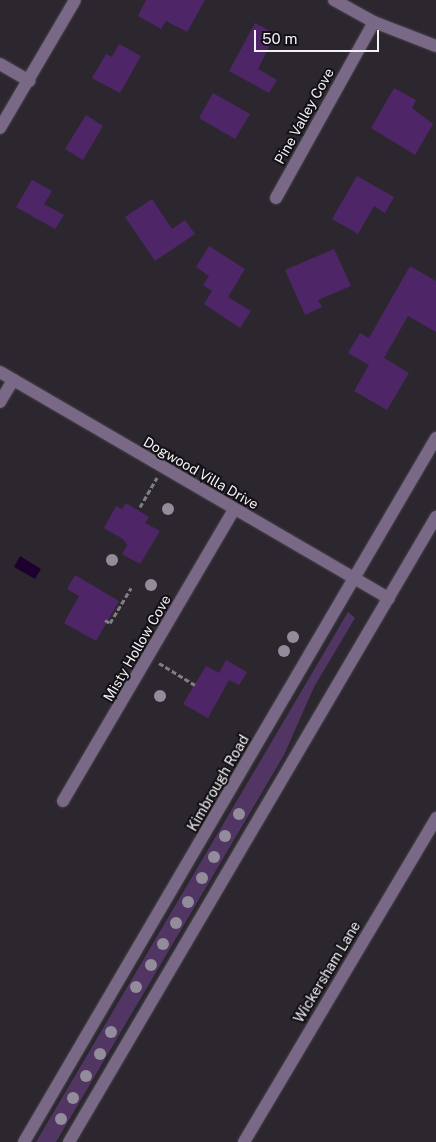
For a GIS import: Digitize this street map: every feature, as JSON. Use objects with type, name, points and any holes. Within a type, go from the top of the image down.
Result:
[{"type":"street","points":[[0,128],[30,81],[75,0]]},
{"type":"street","points":[[334,0],[374,22],[436,46]]},
{"type":"street","name":"Pine Valley Cove","points":[[276,198],[374,22]]},
{"type":"street","points":[[0,64],[30,81]]},
{"type":"street","name":"Dogwood Villa Drive","points":[[0,372],[388,598]]},
{"type":"street","points":[[0,402],[13,380]]},
{"type":"street","name":"Kimbrough Road","points":[[24,1142],[436,438]]},
{"type":"street","name":"Misty Hollow Cove","points":[[64,801],[234,510]]},
{"type":"street","points":[[69,1142],[436,517]]},
{"type":"street","name":"Wickersham Lane","points":[[244,1142],[436,818]]},
{"type":"path","points":[[140,507],[163,468]]},
{"type":"path","points":[[105,620],[110,623],[131,588]]},
{"type":"path","points":[[149,656],[195,685]]},
{"type":"shaded area","points":[[20,556],[41,569],[35,579],[14,567]]},
{"type":"shaded area","points":[[348,612],[355,618],[314,687],[284,755],[56,1142],[36,1142]]},
{"type":"building","points":[[146,0],[205,0],[187,32],[166,21],[161,29],[138,16]]},
{"type":"building","points":[[255,23],[275,34],[258,69],[277,80],[269,93],[229,71]]},
{"type":"building","points":[[119,44],[141,56],[120,93],[92,78],[106,54],[112,57]]},
{"type":"building","points":[[394,88],[416,100],[412,108],[433,124],[415,155],[371,128]]},
{"type":"building","points":[[213,93],[250,114],[235,139],[199,118]]},
{"type":"building","points":[[86,115],[103,126],[83,160],[65,149]]},
{"type":"building","points":[[357,176],[394,197],[385,213],[374,206],[358,234],[332,219]]},
{"type":"building","points":[[32,180],[52,191],[44,204],[64,215],[55,229],[16,207]]},
{"type":"building","points":[[152,199],[172,229],[185,220],[195,234],[155,261],[125,217]]},
{"type":"building","points":[[209,246],[245,269],[228,297],[251,311],[240,328],[204,304],[212,291],[203,285],[209,276],[196,267]]},
{"type":"building","points":[[334,249],[351,286],[318,300],[322,307],[305,315],[285,270]]},
{"type":"building","points":[[410,266],[436,281],[436,332],[408,316],[384,358],[409,373],[387,410],[354,391],[369,365],[348,353],[360,333],[369,338]]},
{"type":"building","points":[[126,503],[149,517],[145,523],[160,531],[140,564],[122,554],[127,545],[123,539],[104,528],[116,506],[122,509]]},
{"type":"building","points":[[75,575],[119,601],[96,641],[64,623],[79,596],[67,589]]},
{"type":"building","points":[[226,660],[247,672],[239,685],[229,680],[208,718],[183,704],[206,666],[219,673]]}]
